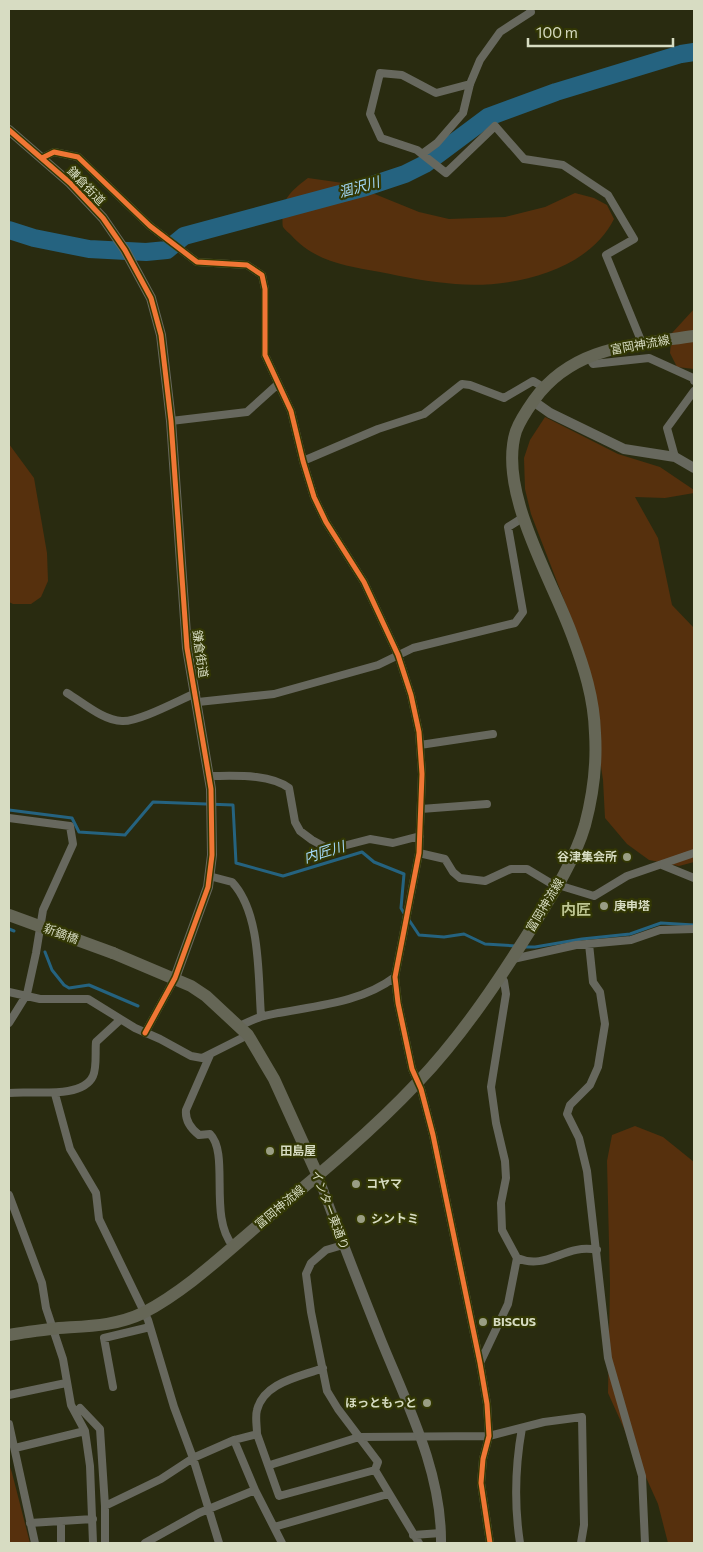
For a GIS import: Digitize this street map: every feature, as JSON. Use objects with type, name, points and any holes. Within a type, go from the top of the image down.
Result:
[{"type":"main road","name":"富岡神流線","points":[[9,1335],[53,1328],[112,1324],[145,1312],[179,1291],[318,1176],[417,1083],[443,1054],[513,959],[558,886],[584,827],[591,799],[596,762],[594,710],[589,686],[571,633],[524,517],[512,468],[512,449],[516,432],[524,413],[543,387],[568,366],[588,356],[615,347],[694,336]]},
{"type":"main road","name":"新鏑橋","points":[[9,915],[113,953]]},
{"type":"main road","name":"インター東通り","points":[[113,953],[175,978],[206,996],[244,1030],[274,1078],[318,1176]]},
{"type":"street","points":[[422,154],[437,143],[463,113],[470,84],[480,60],[500,32],[530,12],[530,9]]},
{"type":"street","points":[[470,84],[436,93],[402,75],[380,73],[370,114],[381,138],[417,150],[446,173],[496,126],[524,159],[563,165],[608,195],[634,239],[606,255],[642,343]]},
{"type":"street","name":"鎌倉街道","points":[[9,130],[70,183],[103,218],[126,250],[151,298],[161,334],[171,421],[187,648],[197,697],[209,776],[212,855],[208,886],[175,978]]},
{"type":"street","points":[[42,158],[54,152],[78,157],[150,226],[197,262],[247,265],[262,275],[265,289],[265,355],[291,411],[314,497],[326,522],[364,582],[398,655],[411,695],[420,745],[420,836],[419,853],[395,977],[398,1003],[412,1070],[433,1135],[487,1404],[489,1436],[483,1459],[480,1483],[490,1543]]},
{"type":"street","points":[[588,356],[593,364],[649,358],[693,378],[694,381]]},
{"type":"street","points":[[303,461],[378,429],[424,414],[462,384],[470,385],[504,398],[533,381],[543,387]]},
{"type":"street","points":[[171,421],[247,412],[278,384]]},
{"type":"street","points":[[675,457],[667,428],[694,391]]},
{"type":"street","points":[[533,401],[550,413],[624,449],[675,457],[694,468]]},
{"type":"street","points":[[67,693],[109,718],[122,722],[134,720],[197,697],[274,694],[378,666],[413,648],[515,623],[523,612],[508,527],[524,517]]},
{"type":"street","points":[[420,745],[493,734]]},
{"type":"street","points":[[209,776],[238,776],[281,782],[290,788],[295,822],[300,831],[325,847],[339,847],[370,839],[393,843],[420,836]]},
{"type":"street","points":[[420,809],[487,804]]},
{"type":"street","points":[[9,818],[70,826],[73,844],[43,910],[27,994],[9,1022]]},
{"type":"street","points":[[419,853],[445,859],[452,872],[460,878],[485,880],[511,869],[527,869],[558,886],[594,896],[627,876],[694,853]]},
{"type":"street","points":[[662,865],[694,878]]},
{"type":"street","points":[[209,876],[232,882],[246,902],[253,928],[261,1016]]},
{"type":"street","points":[[513,959],[589,944],[630,940],[660,930],[694,929]]},
{"type":"street","points":[[589,944],[593,982],[600,992],[605,1024],[598,1067],[590,1085],[570,1105],[567,1114],[579,1138],[587,1171],[608,1358],[642,1476],[645,1543]]},
{"type":"street","points":[[9,992],[27,994],[40,999],[88,999],[120,1020],[145,1033],[191,1056],[202,1058],[210,1055],[261,1016],[344,1001],[383,986],[395,977]]},
{"type":"street","points":[[480,1363],[508,1304],[516,1258],[502,1230],[501,1203],[506,1178],[505,1162],[490,1087],[506,994],[504,981],[500,977]]},
{"type":"street","points":[[145,1033],[175,978]]},
{"type":"street","points":[[9,1093],[23,1091],[55,1094],[83,1087],[93,1076],[96,1042],[120,1020]]},
{"type":"street","points":[[210,1055],[186,1110],[186,1117],[192,1130],[199,1135],[210,1134],[216,1140],[221,1212],[226,1239],[233,1246]]},
{"type":"street","points":[[55,1094],[70,1149],[96,1193],[99,1219],[145,1312],[219,1543]]},
{"type":"street","name":"インター東通り","points":[[318,1176],[343,1245],[420,1435],[437,1492],[441,1538]]},
{"type":"street","points":[[9,1195],[42,1283],[46,1308],[63,1359],[71,1405],[85,1431],[90,1466],[93,1543]]},
{"type":"street","points":[[343,1245],[326,1250],[311,1263],[306,1274],[311,1312],[327,1391],[378,1462],[375,1470]]},
{"type":"street","points":[[516,1258],[535,1263],[575,1249],[597,1250]]},
{"type":"street","points":[[113,1387],[104,1338],[150,1327]]},
{"type":"street","points":[[323,1368],[274,1386],[264,1396],[256,1410],[257,1434],[270,1465],[279,1496],[375,1470]]},
{"type":"street","points":[[9,1395],[66,1383]]},
{"type":"street","points":[[80,1408],[100,1429],[106,1543]]},
{"type":"street","points":[[270,1465],[359,1437],[420,1435],[489,1436],[544,1422],[582,1417],[584,1525],[581,1543]]},
{"type":"street","points":[[9,1424],[35,1543]]},
{"type":"street","points":[[520,1543],[515,1508],[515,1488],[522,1428]]},
{"type":"street","points":[[15,1448],[85,1431]]},
{"type":"street","points":[[105,1506],[161,1479],[193,1458],[234,1440],[257,1434]]},
{"type":"street","points":[[234,1440],[255,1490],[282,1542],[271,1543]]},
{"type":"street","points":[[375,1470],[388,1487],[388,1494],[419,1543]]},
{"type":"street","points":[[145,1543],[164,1538],[208,1509],[255,1490]]},
{"type":"street","points":[[274,1527],[388,1494]]},
{"type":"street","points":[[30,1523],[93,1519]]},
{"type":"street","points":[[61,1521],[61,1543]]},
{"type":"street","points":[[413,1535],[441,1538]]},
{"type":"shaded area","points":[[308,178],[350,184],[419,212],[449,219],[505,217],[545,207],[575,193],[594,198],[607,205],[614,219],[602,237],[586,252],[567,264],[545,273],[522,280],[476,285],[436,282],[344,265],[321,257],[300,244],[283,227],[282,216],[284,203],[287,198],[298,185]]},
{"type":"shaded area","points":[[694,309],[694,369],[677,367],[670,353],[672,333]]},
{"type":"shaded area","points":[[545,417],[618,454],[660,467],[694,490],[694,493],[665,498],[635,497],[658,538],[672,605],[694,628],[694,862],[679,866],[649,860],[627,844],[605,818],[603,780],[584,652],[531,514],[525,489],[524,458],[530,440]]},
{"type":"shaded area","points":[[9,444],[34,478],[47,553],[48,581],[41,597],[31,604],[13,604],[9,602]]},
{"type":"shaded area","points":[[635,1126],[663,1137],[694,1162],[694,1543],[668,1543],[658,1504],[608,1393],[610,1284],[607,1161],[612,1135]]},
{"type":"shaded area","points":[[9,1464],[12,1473],[30,1543],[9,1543]]},
{"type":"waterway","name":"涸沢川","points":[[9,230],[34,238],[89,249],[146,252],[167,250],[184,236],[366,187],[405,174],[425,164],[488,117],[556,92],[681,54],[694,52]]},
{"type":"waterway","name":"内匠川","points":[[9,810],[72,818],[79,832],[125,835],[153,802],[233,805],[236,863],[283,876],[362,852],[374,862],[404,874],[401,908],[405,915]]},
{"type":"waterway","name":"内匠川","points":[[409,920],[419,935],[444,937],[464,934],[485,944],[516,946]]},
{"type":"waterway","name":"内匠川","points":[[525,947],[630,934],[661,923],[694,925]]},
{"type":"waterway","points":[[9,929],[14,931]]},
{"type":"waterway","points":[[45,952],[52,970],[64,985],[69,988],[89,985],[138,1006]]},
{"type":"cycle path","points":[[9,130],[70,183],[103,218],[125,250],[151,298],[161,335],[171,421],[187,648],[211,789],[212,855],[208,887],[175,978],[145,1033]]},
{"type":"cycle path","points":[[42,158],[54,152],[78,157],[150,226],[197,262],[247,265],[262,275],[265,289],[265,355],[291,411],[314,497],[326,522],[364,582],[398,655],[411,695],[419,732],[422,774],[419,853],[395,977],[398,1003],[412,1069],[421,1089],[433,1135],[487,1404],[489,1436],[483,1459],[481,1483],[490,1543]]},
{"type":"place","name":"谷津集会所","points":[[627,857]]},
{"type":"place","name":"庚申塔","points":[[604,906]]},
{"type":"place","name":"田島屋","points":[[270,1151]]},
{"type":"place","name":"コヤマ","points":[[356,1184]]},
{"type":"place","name":"シントミ","points":[[361,1219]]},
{"type":"place","name":"BISCUS","points":[[483,1322]]},
{"type":"place","name":"ほっともっと","points":[[427,1403]]},
{"type":"district","name":"内匠","points":[[576,910]]}]
